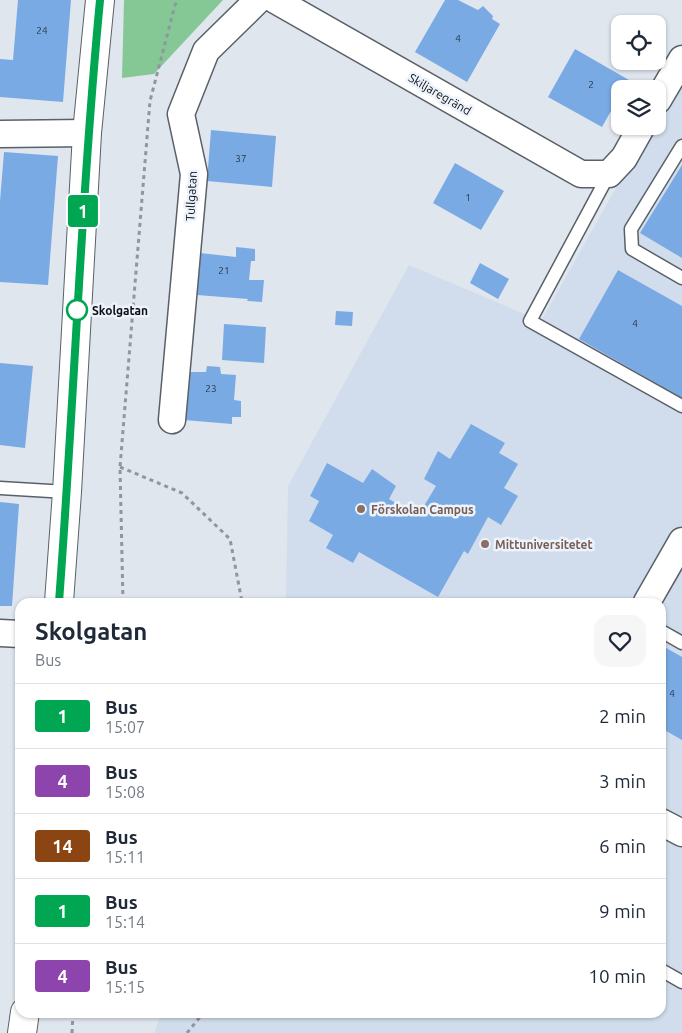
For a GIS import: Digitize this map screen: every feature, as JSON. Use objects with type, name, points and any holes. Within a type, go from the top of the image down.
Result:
[{"type":"main road","points":[[59,598],[88,133],[100,0]]},
{"type":"main road","points":[[22,1033],[24,1018]]},
{"type":"street","name":"Tullgatan","points":[[172,420],[194,174],[181,114],[206,51],[258,0]]},
{"type":"street","name":"Skiljaregränd","points":[[275,0],[581,174],[609,174]]},
{"type":"street","points":[[666,86],[682,59]]},
{"type":"street","points":[[0,134],[88,133]]},
{"type":"street","points":[[609,174],[624,158],[637,135]]},
{"type":"street","points":[[649,598],[682,542]]},
{"type":"street","points":[[0,633],[15,634]]},
{"type":"street","points":[[666,825],[682,834]]},
{"type":"lane","points":[[682,146],[631,229],[632,249],[682,278]]},
{"type":"lane","points":[[609,174],[530,321],[682,406]]},
{"type":"lane","points":[[0,488],[67,492]]},
{"type":"lane","points":[[666,634],[682,643]]},
{"type":"lane","points":[[666,973],[682,982]]},
{"type":"path","points":[[123,598],[120,467],[150,101],[175,5],[178,0]]},
{"type":"path","points":[[120,467],[182,493],[230,539],[241,598]]},
{"type":"path","points":[[72,1033],[73,1018]]},
{"type":"path","points":[[187,1033],[199,1018]]},
{"type":"shaded area","name":"Mittuniversitetet","points":[[682,71],[682,1033],[154,1033],[160,1018],[666,1018],[666,598],[286,598],[288,486],[409,265],[541,321],[646,135],[666,135],[666,100]]},
{"type":"green space","points":[[124,0],[223,0],[154,74],[122,78]]},
{"type":"building","points":[[18,0],[71,0],[63,102],[0,97],[0,59],[13,60]]},
{"type":"building","points":[[445,0],[458,0],[478,10],[483,6],[493,16],[492,19],[500,24],[467,82],[415,52]]},
{"type":"building","points":[[575,49],[629,80],[611,80],[611,111],[602,127],[548,97]]},
{"type":"building","points":[[211,130],[276,136],[272,187],[207,181]]},
{"type":"building","points":[[4,152],[58,156],[48,285],[0,282],[0,201]]},
{"type":"building","points":[[455,163],[504,191],[481,230],[433,203]]},
{"type":"building","points":[[682,165],[682,258],[640,233]]},
{"type":"building","points":[[236,247],[255,249],[255,261],[251,261],[249,280],[264,280],[262,302],[197,295],[200,253],[236,257]]},
{"type":"building","points":[[480,263],[509,279],[498,299],[470,283]]},
{"type":"building","points":[[618,270],[682,306],[682,398],[579,339]]},
{"type":"building","points":[[336,311],[353,312],[352,326],[335,325]]},
{"type":"building","points":[[224,324],[266,327],[264,363],[222,360]]},
{"type":"building","points":[[0,363],[33,366],[25,448],[0,445]]},
{"type":"building","points":[[207,366],[220,367],[221,374],[236,375],[234,400],[241,401],[241,417],[232,417],[232,424],[184,420],[189,372],[206,372]]},
{"type":"building","name":"Förskolan Campus","points":[[471,424],[505,443],[499,453],[518,464],[504,488],[518,496],[501,525],[488,517],[468,554],[464,551],[438,597],[359,552],[353,563],[326,548],[333,535],[309,521],[319,501],[310,496],[327,463],[363,483],[372,469],[396,486],[389,499],[418,516],[436,486],[424,479],[438,451],[450,459]]},
{"type":"building","points":[[0,502],[19,504],[12,606],[0,606]]},
{"type":"building","points":[[666,648],[682,657],[682,740],[666,731]]},
{"type":"bus line","name":"1","points":[[59,598],[88,133],[100,0]]},
{"type":"place","name":"Skolgatan","points":[[77,310]]},
{"type":"place","name":"Förskolan Campus","points":[[361,509]]},
{"type":"place","name":"Mittuniversitetet","points":[[485,544]]}]
